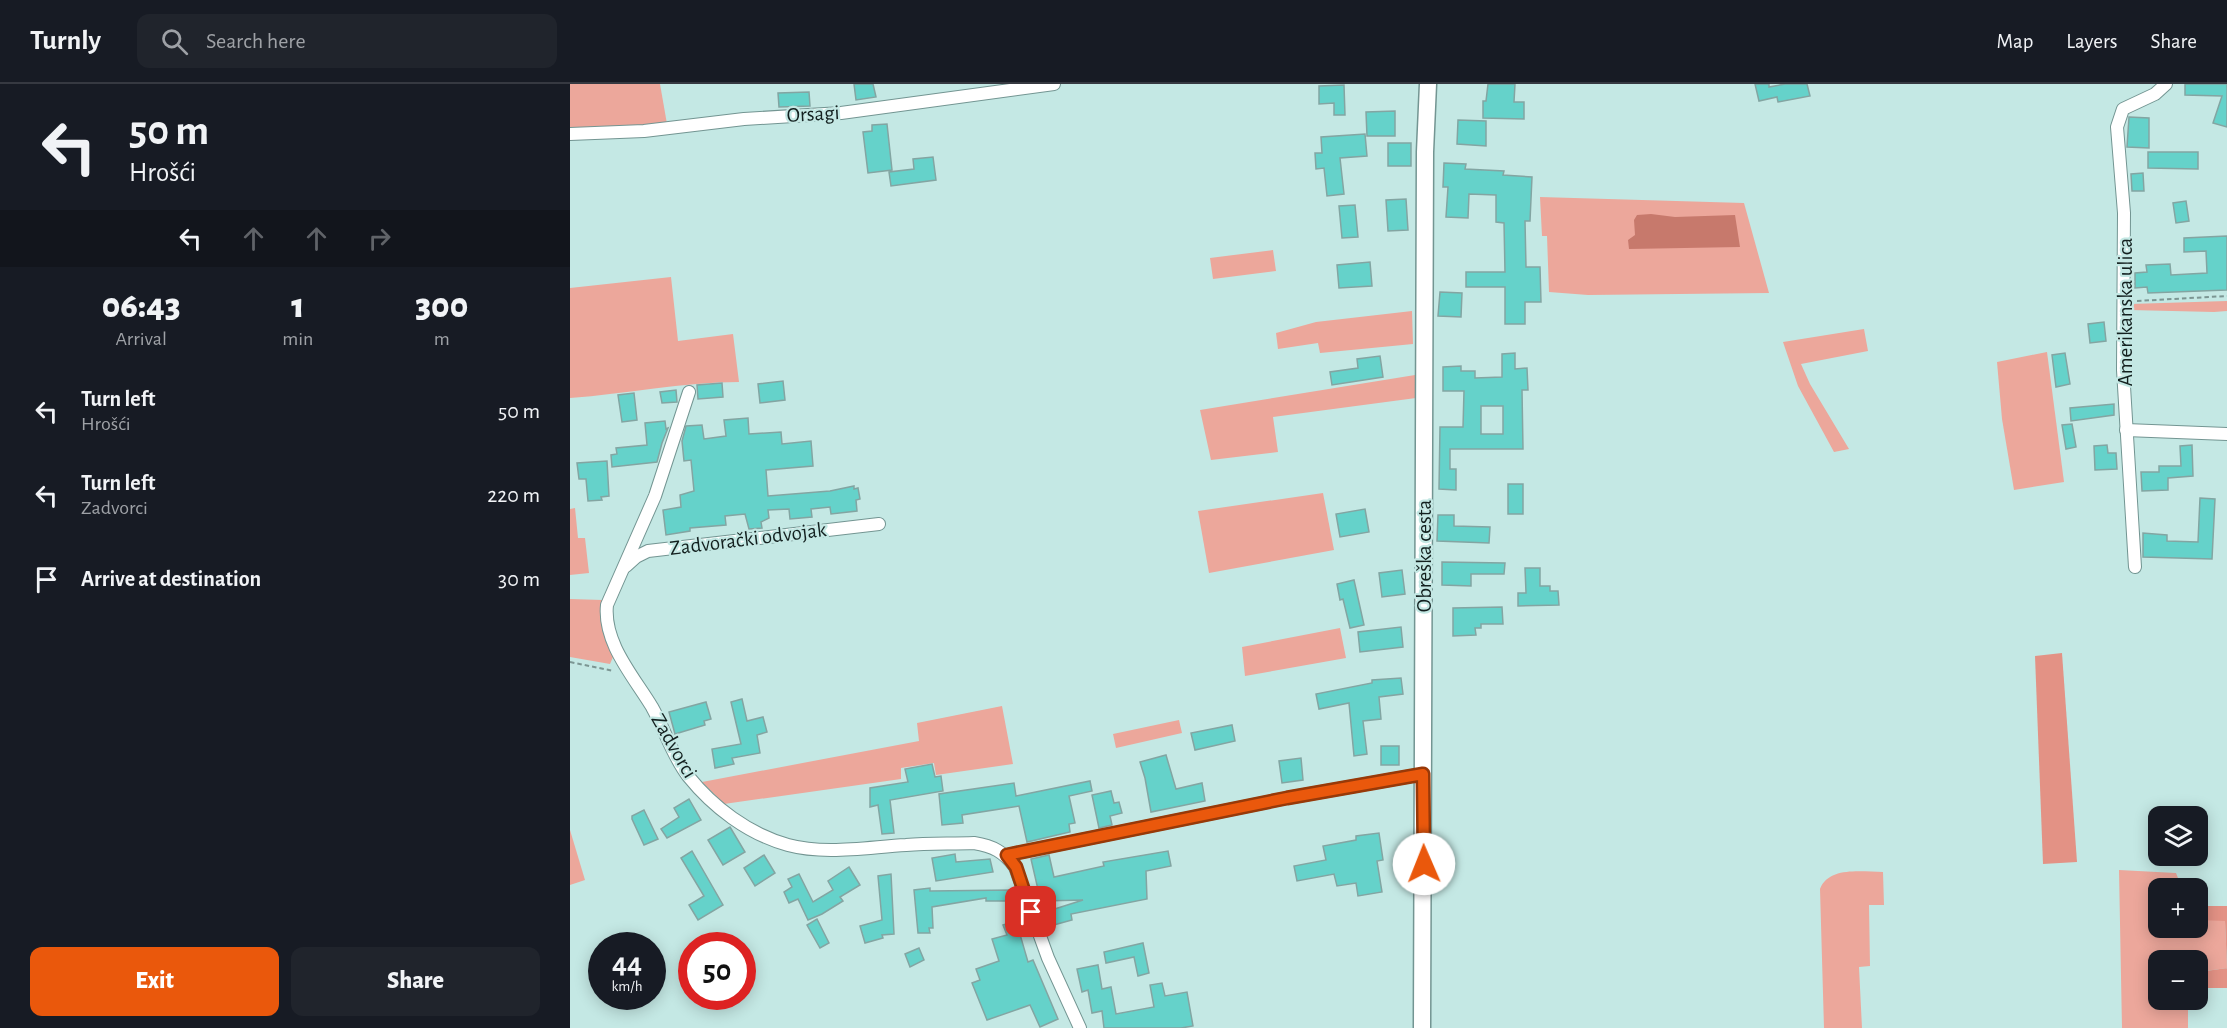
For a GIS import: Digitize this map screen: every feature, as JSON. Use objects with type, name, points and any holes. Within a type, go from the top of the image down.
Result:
[{"type":"main road","name":"Obreška cesta","points":[[1422,1028],[1425,152],[1428,84]]},
{"type":"street","name":"Orsagi","points":[[570,134],[644,131],[744,118],[842,113],[1054,84]]},
{"type":"street","name":"Amerikanska ulica","points":[[2135,567],[2123,370],[2124,213],[2117,127],[2123,110],[2155,94],[2166,84]]},
{"type":"street","name":"Zadvorci","points":[[689,392],[655,496],[607,605],[606,613],[616,645],[630,674],[661,723],[672,750],[686,774],[707,799],[734,819],[763,835],[788,845],[814,848],[858,848],[974,843],[987,845],[1007,855]]},
{"type":"street","points":[[2126,430],[2227,434]]},
{"type":"street","name":"Zadvorački odvojak","points":[[623,570],[636,557],[648,551],[879,524]]},
{"type":"street","points":[[1080,1028],[1048,958],[1016,867],[1007,855],[1287,798],[1423,774]]},
{"type":"path","points":[[2125,302],[2227,296]]},
{"type":"path","points":[[570,662],[630,674]]},
{"type":"shaded area","points":[[570,84],[660,84],[667,124],[570,130]]},
{"type":"shaded area","points":[[1540,197],[1744,203],[1769,293],[1588,295],[1549,292],[1547,236],[1542,236]]},
{"type":"shaded area","points":[[1637,215],[1675,217],[1735,215],[1740,247],[1629,249],[1628,240],[1635,235],[1634,220]]},
{"type":"shaded area","points":[[1273,250],[1276,271],[1213,279],[1210,258]]},
{"type":"shaded area","points":[[671,277],[678,341],[733,334],[739,382],[696,384],[570,398],[570,288]]},
{"type":"shaded area","points":[[2227,301],[2227,311],[2130,310],[2130,304]]},
{"type":"shaded area","points":[[1412,311],[1413,344],[1320,353],[1318,343],[1278,349],[1276,333],[1316,322]]},
{"type":"shaded area","points":[[1864,329],[1868,351],[1801,364],[1810,384],[1849,449],[1834,452],[1798,386],[1783,342]]},
{"type":"shaded area","points":[[2047,352],[2064,482],[2014,490],[2002,419],[1997,362]]},
{"type":"shaded area","points":[[1415,375],[1416,398],[1273,417],[1278,452],[1211,460],[1200,410]]},
{"type":"shaded area","points":[[1323,493],[1334,550],[1209,573],[1198,511]]},
{"type":"shaded area","points":[[575,508],[578,538],[585,538],[589,573],[570,575],[570,509]]},
{"type":"shaded area","points":[[570,599],[603,600],[603,616],[613,657],[610,664],[570,657]]},
{"type":"shaded area","points":[[1340,628],[1346,658],[1245,676],[1242,647]]},
{"type":"shaded area","points":[[2062,653],[2077,862],[2043,864],[2035,656]]},
{"type":"shaded area","points":[[1002,706],[1013,764],[936,775],[934,763],[901,768],[901,779],[724,804],[702,782],[919,741],[917,723]]},
{"type":"shaded area","points":[[1179,720],[1182,733],[1116,748],[1113,734]]},
{"type":"shaded area","points":[[570,830],[585,880],[570,885]]},
{"type":"shaded area","points":[[2119,870],[2176,873],[2178,878],[2148,878],[2148,938],[2208,938],[2208,920],[2225,920],[2227,968],[2208,971],[2208,950],[2148,950],[2148,1010],[2188,1010],[2188,1028],[2122,1028]]},
{"type":"shaded area","points":[[1856,871],[1883,872],[1884,905],[1869,905],[1870,966],[1859,967],[1862,1028],[1824,1028],[1820,889],[1824,882],[1838,874]]},
{"type":"shaded area","points":[[2208,906],[2227,906],[2227,968],[2225,921],[2208,920]]},
{"type":"shaded area","points":[[2227,968],[2227,988],[2208,988],[2208,971]]},
{"type":"building","points":[[854,84],[873,84],[876,97],[856,100]]},
{"type":"building","points":[[1488,84],[1515,84],[1514,102],[1524,102],[1524,119],[1483,118],[1483,101],[1486,101]]},
{"type":"building","points":[[1755,84],[1769,84],[1769,87],[1807,84],[1810,96],[1778,102],[1777,97],[1759,101]]},
{"type":"building","points":[[2185,84],[2227,84],[2227,127],[2213,123],[2222,96],[2185,95]]},
{"type":"building","points":[[1344,85],[1345,115],[1334,115],[1334,103],[1319,104],[1319,86]]},
{"type":"building","points":[[809,92],[810,106],[779,107],[778,93]]},
{"type":"building","points":[[1395,111],[1395,136],[1367,136],[1366,112]]},
{"type":"building","points":[[2129,117],[2149,118],[2149,148],[2127,147]]},
{"type":"building","points":[[1458,120],[1486,121],[1486,146],[1457,144]]},
{"type":"building","points":[[887,124],[892,170],[868,173],[863,132],[872,131],[872,125]]},
{"type":"building","points":[[1365,134],[1367,156],[1340,158],[1344,194],[1327,196],[1324,168],[1316,169],[1315,153],[1322,153],[1321,137]]},
{"type":"building","points":[[1388,143],[1411,143],[1411,166],[1388,166]]},
{"type":"building","points":[[2148,152],[2198,152],[2198,169],[2148,168]]},
{"type":"building","points":[[933,157],[936,180],[891,186],[889,172],[914,169],[913,159]]},
{"type":"building","points":[[1444,163],[1466,164],[1465,169],[1504,171],[1503,175],[1532,177],[1530,221],[1525,221],[1526,267],[1540,267],[1541,302],[1525,302],[1525,324],[1505,324],[1505,287],[1466,287],[1466,272],[1505,272],[1504,223],[1496,222],[1496,195],[1469,194],[1468,218],[1446,217],[1448,187],[1443,187]]},
{"type":"building","points":[[2143,173],[2144,191],[2132,191],[2131,174]]},
{"type":"building","points":[[1406,199],[1408,230],[1388,231],[1386,200]]},
{"type":"building","points":[[2186,201],[2189,221],[2176,223],[2173,203]]},
{"type":"building","points":[[1355,205],[1358,237],[1342,238],[1339,206]]},
{"type":"building","points":[[2227,236],[2227,290],[2148,293],[2147,287],[2135,288],[2135,273],[2147,272],[2146,265],[2170,264],[2171,275],[2207,273],[2206,251],[2184,252],[2184,238]]},
{"type":"building","points":[[1370,262],[1372,286],[1339,288],[1337,265]]},
{"type":"building","points":[[1440,292],[1462,293],[1461,317],[1438,316]]},
{"type":"building","points":[[2104,322],[2106,341],[2090,343],[2088,324]]},
{"type":"building","points":[[1515,353],[1515,369],[1527,368],[1528,390],[1522,390],[1523,449],[1450,449],[1450,469],[1456,469],[1456,490],[1439,489],[1440,427],[1463,427],[1464,391],[1443,391],[1443,367],[1461,366],[1461,371],[1475,371],[1475,378],[1502,377],[1502,354]],"holes":[[[1481,406],[1503,406],[1503,434],[1481,434]]]},
{"type":"building","points":[[2065,353],[2070,384],[2056,387],[2052,355]]},
{"type":"building","points":[[1380,356],[1383,377],[1332,385],[1330,372],[1358,368],[1357,359]]},
{"type":"building","points":[[783,381],[785,400],[760,403],[758,384]]},
{"type":"building","points":[[722,383],[723,397],[698,399],[697,385]]},
{"type":"building","points":[[676,390],[677,402],[662,403],[660,392]]},
{"type":"building","points":[[634,393],[637,420],[622,422],[618,395]]},
{"type":"building","points":[[2114,404],[2114,415],[2071,421],[2070,408]]},
{"type":"building","points":[[748,418],[749,434],[781,432],[782,444],[811,441],[813,466],[766,470],[768,496],[830,491],[854,486],[854,489],[858,488],[860,499],[856,500],[857,511],[831,514],[830,507],[811,509],[812,517],[790,519],[789,509],[768,510],[769,518],[761,522],[762,528],[749,529],[745,514],[725,516],[726,525],[690,528],[690,531],[666,535],[663,510],[681,507],[680,495],[694,491],[691,460],[684,461],[682,441],[686,426],[702,425],[704,439],[726,436],[724,420]]},
{"type":"building","points":[[665,421],[666,429],[668,428],[657,462],[612,467],[611,455],[617,454],[616,448],[647,445],[645,423]]},
{"type":"building","points":[[2072,424],[2076,447],[2066,449],[2062,425]]},
{"type":"building","points":[[2107,445],[2108,453],[2116,453],[2117,469],[2095,470],[2094,446]]},
{"type":"building","points":[[2192,445],[2193,476],[2168,478],[2168,490],[2142,491],[2141,472],[2159,472],[2159,466],[2181,466],[2180,446]]},
{"type":"building","points":[[607,461],[609,496],[601,497],[602,500],[588,501],[586,479],[579,479],[577,463]]},
{"type":"building","points":[[1508,484],[1523,484],[1523,514],[1508,514]]},
{"type":"building","points":[[2200,498],[2215,499],[2212,559],[2143,557],[2143,533],[2167,535],[2167,541],[2198,542]]},
{"type":"building","points":[[1365,509],[1369,532],[1340,537],[1336,514]]},
{"type":"building","points":[[1438,515],[1454,515],[1454,526],[1490,527],[1489,543],[1437,541]]},
{"type":"building","points":[[1442,562],[1505,563],[1504,574],[1471,574],[1471,586],[1442,585]]},
{"type":"building","points":[[1525,568],[1540,568],[1540,586],[1550,586],[1550,591],[1558,591],[1559,605],[1518,606],[1518,593],[1526,593]]},
{"type":"building","points":[[1402,570],[1405,594],[1382,597],[1379,573]]},
{"type":"building","points":[[1354,580],[1364,625],[1350,628],[1337,584]]},
{"type":"building","points":[[1502,607],[1503,624],[1481,624],[1481,628],[1475,628],[1476,635],[1453,636],[1453,608]]},
{"type":"building","points":[[1401,627],[1403,647],[1360,652],[1358,632]]},
{"type":"building","points":[[1401,678],[1403,694],[1379,697],[1381,719],[1363,721],[1367,754],[1354,756],[1349,703],[1319,709],[1316,694],[1372,683],[1372,680]]},
{"type":"building","points":[[742,699],[747,721],[763,717],[767,732],[757,735],[760,753],[732,758],[734,764],[715,768],[712,749],[741,744],[731,702]]},
{"type":"building","points":[[706,702],[711,719],[704,721],[705,725],[675,734],[669,712]]},
{"type":"building","points":[[1232,725],[1235,741],[1195,750],[1191,733]]},
{"type":"building","points":[[1381,746],[1399,746],[1399,765],[1381,765]]},
{"type":"building","points":[[1166,755],[1176,789],[1202,783],[1205,801],[1151,812],[1140,762]]},
{"type":"building","points":[[1301,758],[1303,780],[1282,783],[1279,761]]},
{"type":"building","points":[[932,764],[935,777],[941,776],[943,791],[890,800],[894,833],[882,834],[878,805],[870,807],[870,788],[908,782],[905,769]]},
{"type":"building","points":[[1090,781],[1092,791],[1069,796],[1075,823],[1069,824],[1070,832],[1027,842],[1019,806],[962,815],[963,823],[942,825],[939,794],[1014,783],[1016,796]]},
{"type":"building","points":[[1111,791],[1114,803],[1119,802],[1122,813],[1110,816],[1112,825],[1099,828],[1092,795]]},
{"type":"building","points":[[689,799],[701,820],[667,838],[661,829],[679,817],[674,808]]},
{"type":"building","points":[[644,810],[658,839],[644,845],[632,816]]},
{"type":"building","points":[[730,827],[745,852],[723,865],[708,840]]},
{"type":"building","points":[[1379,833],[1383,860],[1377,861],[1382,892],[1358,896],[1356,883],[1337,886],[1334,874],[1297,881],[1294,866],[1326,860],[1323,846],[1356,840],[1356,836]]},
{"type":"building","points":[[692,851],[723,905],[698,920],[689,905],[704,896],[681,858]]},
{"type":"building","points":[[1168,851],[1171,866],[1146,871],[1147,899],[1071,914],[1072,920],[1050,926],[1048,919],[1044,920],[1042,913],[1083,900],[1043,901],[1041,893],[1039,894],[1031,859],[1049,855],[1054,877],[1104,866],[1103,862]]},
{"type":"building","points":[[955,854],[956,862],[990,859],[993,872],[936,881],[932,858]]},
{"type":"building","points":[[764,855],[775,873],[755,886],[744,868]]},
{"type":"building","points":[[849,867],[860,885],[840,897],[843,901],[822,914],[808,920],[798,899],[789,903],[784,892],[792,887],[788,879],[799,874],[813,902],[833,890],[828,881]]},
{"type":"building","points":[[891,874],[894,934],[882,935],[883,938],[865,943],[860,926],[882,920],[878,876]]},
{"type":"building","points":[[930,888],[930,891],[1011,890],[1012,901],[986,901],[986,898],[932,907],[933,928],[929,928],[930,933],[918,933],[914,890]]},
{"type":"building","points":[[817,919],[829,943],[820,948],[807,925]]},
{"type":"building","points":[[1019,920],[1022,930],[1019,931],[1028,962],[1033,960],[1058,1019],[1040,1027],[1030,1005],[987,1020],[972,983],[980,980],[976,969],[999,961],[992,939],[1007,935],[1003,925]]},
{"type":"building","points":[[1143,943],[1149,973],[1138,976],[1134,957],[1106,963],[1104,952]]},
{"type":"building","points":[[919,948],[924,960],[910,967],[905,954]]},
{"type":"building","points":[[1098,965],[1102,989],[1111,987],[1116,1014],[1154,1007],[1150,985],[1162,983],[1165,996],[1187,992],[1193,1026],[1104,1028],[1102,1011],[1092,1013],[1088,990],[1082,992],[1077,969]]},
{"type":"route","points":[[1031,912],[1016,867],[1007,855],[1287,798],[1423,774],[1424,864]]}]
